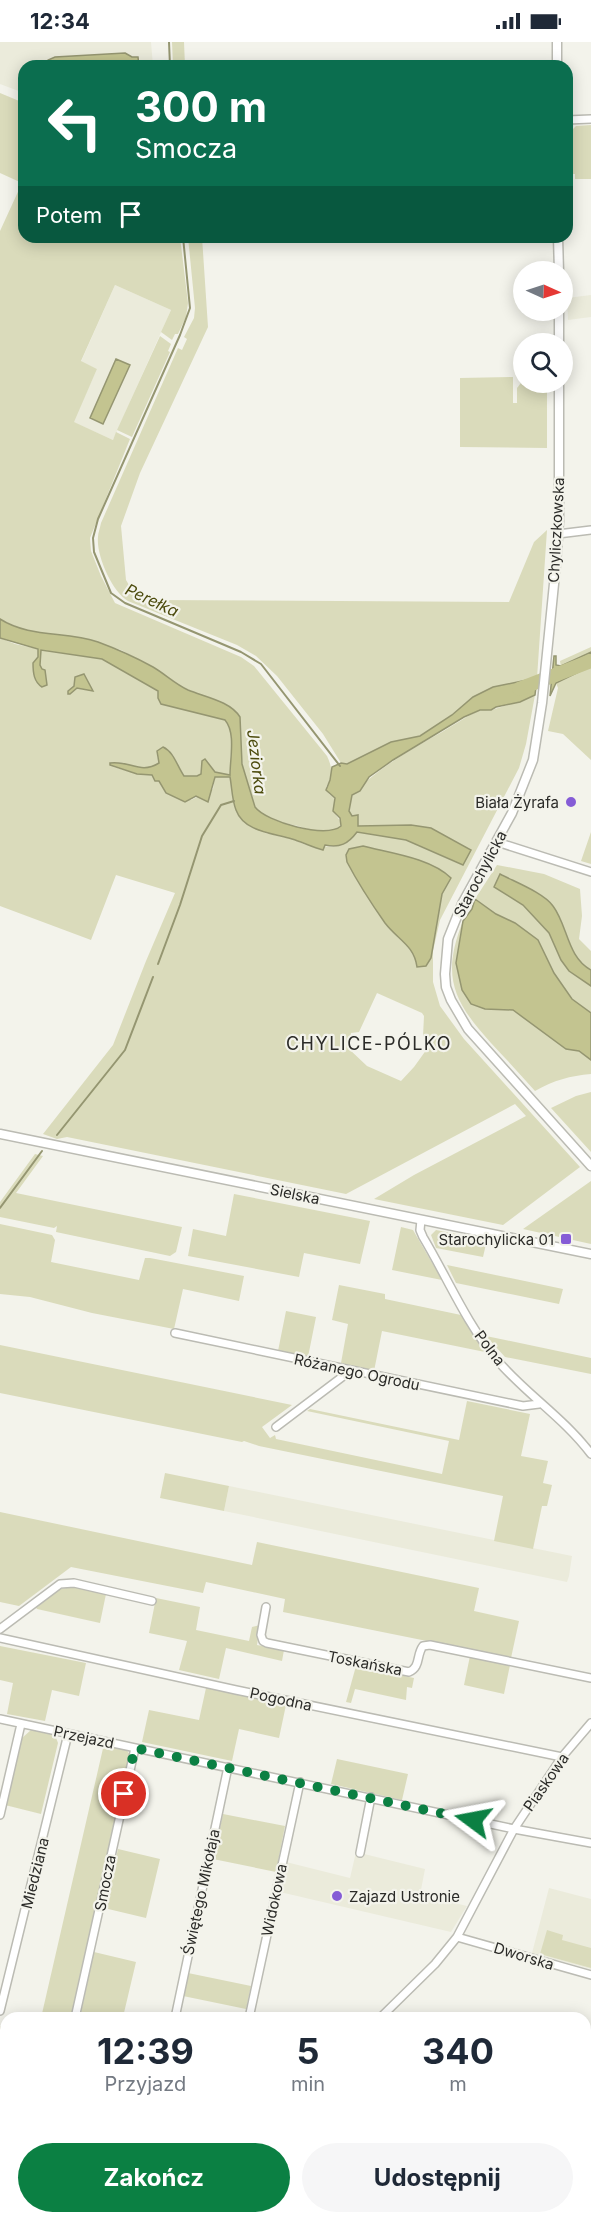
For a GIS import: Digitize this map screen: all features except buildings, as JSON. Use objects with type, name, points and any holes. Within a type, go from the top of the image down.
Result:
[{"type":"street","points":[[557,42],[557,60]]},
{"type":"street","points":[[573,120],[591,119]]},
{"type":"street","points":[[558,243],[558,261]]},
{"type":"street","name":"Chyliczkowska","points":[[545,678],[558,534],[559,393]]},
{"type":"street","points":[[558,534],[591,530]]},
{"type":"street","name":"Starochylicka","points":[[545,678],[533,760],[520,796],[462,904],[452,928],[446,951],[446,987],[458,1014],[468,1029],[591,1166]]},
{"type":"street","points":[[497,842],[591,872]]},
{"type":"street","name":"Sielska","points":[[0,1134],[591,1254]]},
{"type":"street","name":"Polna","points":[[421,1220],[420,1230],[423,1237],[465,1313],[488,1348],[539,1404],[569,1428],[591,1454]]},
{"type":"street","name":"Różanego Ogrodu","points":[[175,1333],[523,1406],[539,1404]]},
{"type":"street","points":[[276,1427],[350,1371]]},
{"type":"street","points":[[0,1629],[60,1584],[74,1583],[152,1601]]},
{"type":"street","name":"Toskańska","points":[[266,1607],[261,1635],[263,1641],[267,1643],[409,1672],[417,1666],[423,1646],[430,1645],[591,1678]]},
{"type":"street","name":"Pogodna","points":[[0,1638],[562,1757]]},
{"type":"street","name":"Przejazd","points":[[0,1719],[514,1829],[591,1843]]},
{"type":"street","name":"Piaskowa","points":[[386,2012],[435,1964],[457,1937],[514,1829],[562,1757],[591,1723]]},
{"type":"street","points":[[0,1815],[21,1724]]},
{"type":"street","name":"Miedziana","points":[[0,2011],[68,1734]]},
{"type":"street","name":"Smocza","points":[[76,2012],[135,1748]]},
{"type":"street","name":"Świętego Mikołaja","points":[[176,2012],[228,1767]]},
{"type":"street","name":"Widokowa","points":[[250,2012],[300,1782]]},
{"type":"street","points":[[360,1853],[371,1797]]},
{"type":"street","name":"Dworska","points":[[457,1937],[591,1975]]},
{"type":"shaded area","points":[[0,42],[151,42],[152,60],[18,60],[18,91],[0,84]]},
{"type":"shaded area","points":[[172,42],[184,42],[185,60],[173,60]]},
{"type":"shaded area","points":[[125,53],[138,57],[138,60],[48,60],[55,57]]},
{"type":"shaded area","points":[[0,93],[18,100],[18,181],[0,173]]},
{"type":"shaded area","points":[[591,125],[591,179],[575,179],[575,174],[573,174],[573,129],[576,126]]},
{"type":"shaded area","points":[[18,192],[18,243],[181,243],[188,303],[186,317],[178,334],[175,334],[172,340],[161,332],[171,310],[115,285],[81,361],[97,369],[74,422],[113,440],[116,432],[130,439],[90,538],[91,551],[115,603],[241,657],[254,666],[327,756],[331,772],[326,787],[329,794],[335,798],[333,811],[341,822],[339,829],[313,830],[272,820],[259,812],[248,793],[245,780],[241,753],[240,717],[182,687],[153,667],[121,650],[82,638],[28,632],[0,619],[0,231]]},
{"type":"shaded area","points":[[189,243],[202,243],[208,327],[140,473],[121,526],[126,580],[135,595],[140,599],[149,600],[509,602],[534,542],[547,530],[537,678],[493,687],[473,697],[452,715],[420,736],[391,742],[347,764],[341,763],[323,734],[277,676],[256,656],[237,645],[128,601],[116,590],[102,563],[98,545],[101,523],[178,348],[182,350],[187,339],[184,337],[194,318]]},
{"type":"shaded area","points":[[115,285],[171,310],[113,440],[73,422],[97,369],[81,362]]},
{"type":"shaded area","points":[[591,295],[591,317],[573,319],[573,297]]},
{"type":"shaded area","points":[[160,336],[171,344],[168,351],[170,352],[132,437],[117,430]]},
{"type":"shaded area","points":[[116,359],[130,365],[103,424],[90,418]]},
{"type":"shaded area","points":[[513,377],[513,403],[517,403],[517,393],[547,393],[547,448],[460,447],[460,378]]},
{"type":"shaded area","points":[[0,619],[35,632],[73,636],[98,642],[153,667],[188,690],[230,707],[240,717],[242,764],[255,807],[261,813],[283,823],[311,830],[334,830],[341,826],[340,818],[333,811],[335,798],[326,790],[332,767],[341,763],[347,764],[391,742],[420,736],[452,715],[473,697],[493,687],[537,678],[535,695],[520,702],[491,710],[480,710],[464,717],[393,760],[369,777],[360,791],[352,795],[349,811],[352,816],[358,815],[358,826],[411,825],[431,828],[471,850],[463,865],[406,840],[357,832],[343,844],[325,845],[323,850],[260,831],[245,823],[235,806],[230,777],[215,777],[208,802],[196,796],[185,802],[166,793],[159,781],[155,781],[152,775],[137,774],[110,765],[110,763],[123,763],[146,768],[152,766],[159,763],[157,751],[163,747],[173,756],[184,776],[201,774],[202,761],[205,759],[215,772],[230,775],[232,746],[228,725],[225,720],[161,704],[158,691],[102,659],[41,650],[40,665],[45,670],[47,685],[42,687],[36,680],[33,670],[33,663],[38,657],[38,649],[0,638]]},
{"type":"shaded area","points":[[0,638],[38,649],[38,657],[33,663],[36,682],[42,669],[40,650],[102,659],[158,691],[161,704],[225,720],[230,732],[230,775],[215,772],[205,760],[202,761],[201,774],[183,776],[173,755],[157,754],[159,763],[152,767],[140,768],[117,762],[110,763],[114,767],[137,774],[152,775],[164,785],[191,800],[213,789],[215,777],[230,777],[233,798],[265,833],[292,839],[306,845],[333,847],[346,843],[357,832],[406,840],[462,865],[411,825],[358,826],[349,811],[352,795],[394,760],[469,716],[480,710],[492,710],[535,695],[519,768],[440,920],[433,951],[433,982],[440,1006],[464,1039],[580,1167],[503,1225],[374,1199],[414,1175],[526,1116],[515,1104],[346,1194],[67,1137],[57,1139],[43,1134],[113,1045],[175,893],[116,875],[91,940],[0,906]],"holes":[[[377,993],[422,1013],[424,1016],[423,1036],[432,1042],[401,1081],[367,1066],[349,1049],[351,1033],[359,1032]]]},
{"type":"shaded area","points":[[591,647],[591,652],[561,667],[560,661]]},
{"type":"shaded area","points":[[591,652],[591,666],[556,683],[550,696],[554,656],[556,656],[556,665],[561,666]]},
{"type":"shaded area","points":[[591,666],[591,760],[563,734],[548,731],[558,688],[556,683]]},
{"type":"shaded area","points":[[84,674],[93,691],[77,688],[68,694],[74,686],[75,677]]},
{"type":"shaded area","points":[[591,832],[591,864],[581,861]]},
{"type":"shaded area","points":[[363,846],[421,861],[443,871],[451,878],[442,894],[431,958],[426,966],[417,967],[413,953],[385,923],[347,862],[346,855],[349,849]]},
{"type":"shaded area","points":[[497,865],[544,874],[580,889],[582,916],[579,939],[591,951],[591,970],[577,958],[558,914],[549,901],[501,874],[494,887],[523,905],[549,933],[561,960],[569,971],[591,986],[591,1013],[572,999],[554,973],[538,940],[475,899]]},
{"type":"shaded area","points":[[500,874],[549,901],[558,914],[572,949],[583,964],[591,970],[591,986],[569,971],[561,960],[549,933],[523,905],[494,887]]},
{"type":"shaded area","points":[[475,899],[538,940],[554,973],[572,999],[591,1013],[591,1060],[579,1051],[566,1049],[513,1010],[485,1009],[471,1004],[462,990],[456,963],[463,921],[472,909]]},
{"type":"shaded area","points":[[463,921],[456,963],[485,1009],[513,1010],[566,1049],[579,1051],[591,1060],[591,1074],[562,1079],[535,1091],[478,1028],[460,1000],[454,987],[452,973],[456,940]]},
{"type":"shaded area","points":[[591,1092],[591,1152],[551,1108],[576,1096]]},
{"type":"shaded area","points":[[35,1154],[43,1156],[16,1193],[182,1227],[176,1252],[170,1256],[56,1232],[57,1226],[54,1228],[0,1217],[0,1202]]},
{"type":"shaded area","points":[[591,1181],[591,1244],[523,1229]]},
{"type":"shaded area","points":[[234,1194],[370,1221],[360,1264],[304,1253],[299,1277],[188,1256],[193,1229],[226,1236]]},
{"type":"shaded area","points":[[0,1224],[52,1235],[55,1240],[51,1262],[139,1280],[145,1258],[244,1276],[239,1301],[183,1289],[174,1329],[92,1313],[30,1297],[0,1294]]},
{"type":"shaded area","points":[[401,1227],[413,1230],[442,1280],[392,1270]]},
{"type":"shaded area","points":[[436,1230],[487,1240],[483,1257],[436,1248],[431,1235]]},
{"type":"shaded area","points":[[447,1265],[563,1289],[559,1304],[456,1283]]},
{"type":"shaded area","points":[[339,1285],[385,1294],[385,1299],[461,1315],[473,1334],[476,1334],[485,1352],[382,1331],[374,1371],[341,1363],[348,1324],[332,1320]]},
{"type":"shaded area","points":[[286,1311],[316,1317],[308,1357],[278,1351]]},
{"type":"shaded area","points":[[486,1336],[591,1358],[591,1374],[505,1357]]},
{"type":"shaded area","points":[[0,1345],[292,1405],[262,1427],[270,1438],[275,1435],[276,1439],[442,1474],[449,1441],[307,1411],[310,1409],[459,1440],[467,1401],[530,1414],[521,1456],[548,1461],[543,1483],[552,1485],[547,1506],[542,1506],[533,1549],[494,1541],[503,1496],[244,1441],[0,1393]]},
{"type":"shaded area","points":[[165,1473],[229,1486],[224,1511],[160,1498]]},
{"type":"shaded area","points":[[229,1486],[572,1556],[569,1576],[567,1582],[224,1511]]},
{"type":"shaded area","points":[[0,1512],[252,1565],[257,1542],[479,1588],[474,1611],[519,1621],[511,1658],[283,1612],[285,1599],[206,1582],[203,1593],[71,1567],[19,1606],[0,1602]]},
{"type":"shaded area","points":[[75,1586],[106,1594],[100,1623],[37,1609],[35,1606],[57,1590]]},
{"type":"shaded area","points":[[156,1598],[200,1607],[196,1630],[249,1641],[252,1627],[260,1625],[257,1645],[284,1650],[282,1661],[226,1648],[219,1679],[179,1670],[187,1641],[149,1633]]},
{"type":"shaded area","points":[[0,1646],[86,1663],[79,1696],[52,1690],[45,1721],[7,1714],[13,1683],[0,1680]]},
{"type":"shaded area","points":[[470,1656],[510,1665],[504,1694],[464,1685]]},
{"type":"shaded area","points":[[356,1666],[414,1678],[412,1688],[407,1687],[406,1700],[355,1689],[351,1703],[346,1702]]},
{"type":"shaded area","points":[[206,1688],[286,1705],[279,1738],[239,1729],[232,1761],[142,1742],[149,1710],[199,1720]]},
{"type":"shaded area","points":[[31,1730],[55,1735],[58,1743],[41,1814],[5,1805],[22,1738]]},
{"type":"shaded area","points":[[104,1744],[126,1749],[130,1755],[110,1839],[108,1864],[73,2012],[42,2012]]},
{"type":"shaded area","points":[[337,1759],[408,1774],[402,1800],[331,1784]]},
{"type":"shaded area","points":[[223,1814],[285,1826],[276,1872],[213,1859]]},
{"type":"shaded area","points":[[118,1849],[160,1859],[146,1918],[104,1908]]},
{"type":"shaded area","points":[[356,1852],[425,1869],[420,1895],[467,1906],[451,1932],[280,1892],[286,1862],[350,1878]]},
{"type":"shaded area","points":[[549,1888],[591,1899],[591,1969],[532,1953]]},
{"type":"shaded area","points":[[547,1930],[563,1935],[562,1940],[591,1948],[591,1968],[540,1954]]},
{"type":"shaded area","points":[[94,1952],[136,1962],[124,2012],[81,2012]]},
{"type":"shaded area","points":[[188,1973],[251,1986],[246,2009],[183,1996]]},
{"type":"waterway","name":"Perełka","points":[[169,42],[170,60]]},
{"type":"waterway","name":"Perełka","points":[[184,243],[190,308],[98,519],[93,538],[94,552],[111,593],[125,603],[241,652],[261,664],[340,766]]},
{"type":"waterway","name":"Jeziorka","points":[[519,689],[591,661]]},
{"type":"waterway","points":[[158,964],[202,836],[221,805],[234,801]]},
{"type":"waterway","points":[[57,1135],[125,1050],[153,977]]},
{"type":"waterway","points":[[0,1208],[42,1151]]},
{"type":"place","name":"Biała Żyrafa","points":[[571,802]]},
{"type":"place","name":"Starochylicka 01","points":[[566,1239]]},
{"type":"place","name":"Zajazd Ustronie","points":[[337,1896]]},
{"type":"district","name":"CHYLICE-PÓLKO","points":[[369,1043]]},
{"type":"route","points":[[124,1794],[135,1748],[473,1820]]}]
